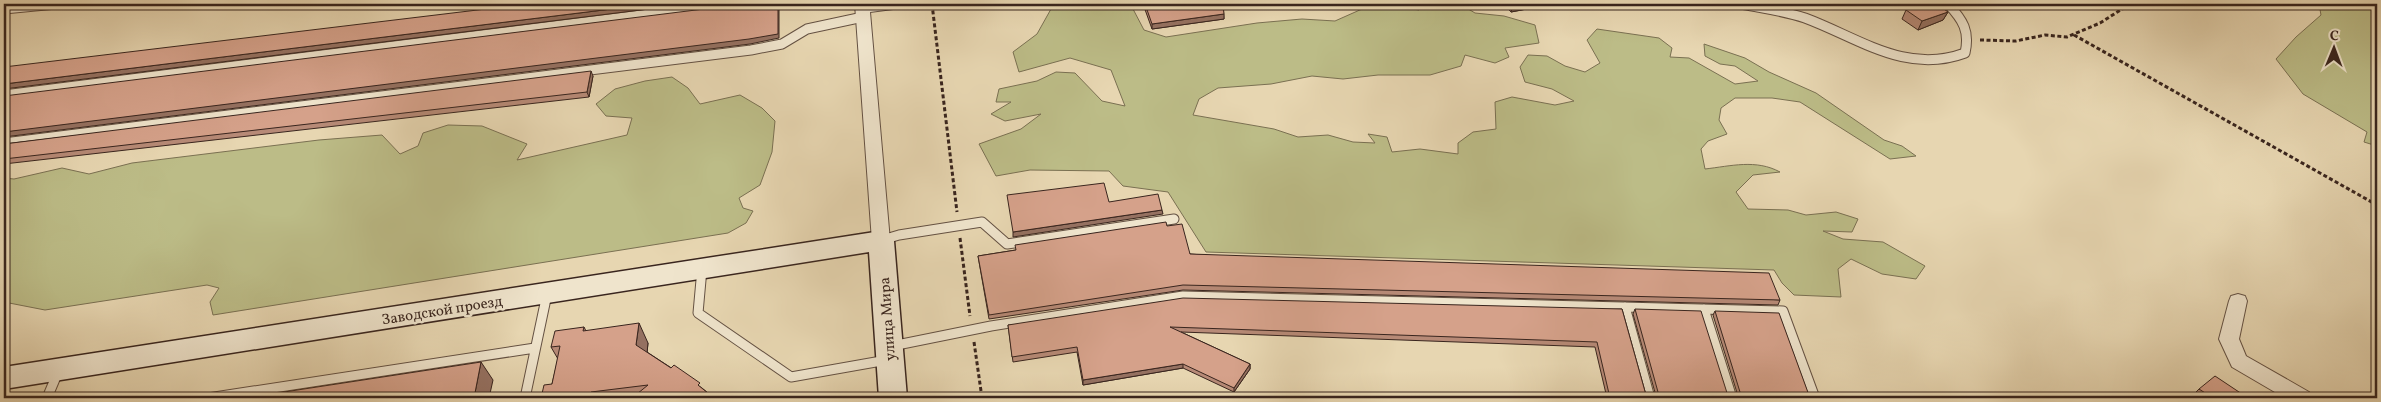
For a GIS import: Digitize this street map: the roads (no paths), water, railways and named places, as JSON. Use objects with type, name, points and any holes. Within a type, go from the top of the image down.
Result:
[{"type":"main road","name":"Заводской проезд","points":[[4,378],[881,241]]},
{"type":"main road","name":"улица Мира","points":[[881,241],[893,398]]},
{"type":"street","points":[[881,241],[863,10],[893,4]]},
{"type":"street","points":[[2238,301],[2229,339],[2239,361],[2302,398]]},
{"type":"lane","points":[[4,9],[7,4]]},
{"type":"lane","points":[[4,9],[56,4]]},
{"type":"lane","points":[[4,95],[729,4]]},
{"type":"lane","points":[[1741,4],[1805,18],[1875,48],[1918,60],[1939,61],[1956,58],[1965,53],[1968,40],[1969,32],[1962,19],[1948,4]]},
{"type":"lane","points":[[4,143],[751,50],[782,44],[806,29],[863,10]]},
{"type":"lane","points":[[881,241],[899,235],[982,222],[1007,244],[1174,219]]},
{"type":"lane","points":[[702,269],[698,312],[791,377],[890,353],[972,330],[1183,296],[1783,311],[1814,398]]},
{"type":"lane","points":[[525,398],[547,294]]},
{"type":"lane","points":[[1625,307],[1650,398]]},
{"type":"lane","points":[[1704,309],[1732,398]]},
{"type":"lane","points":[[208,398],[536,348]]},
{"type":"lane","points":[[47,398],[59,369]]}]
